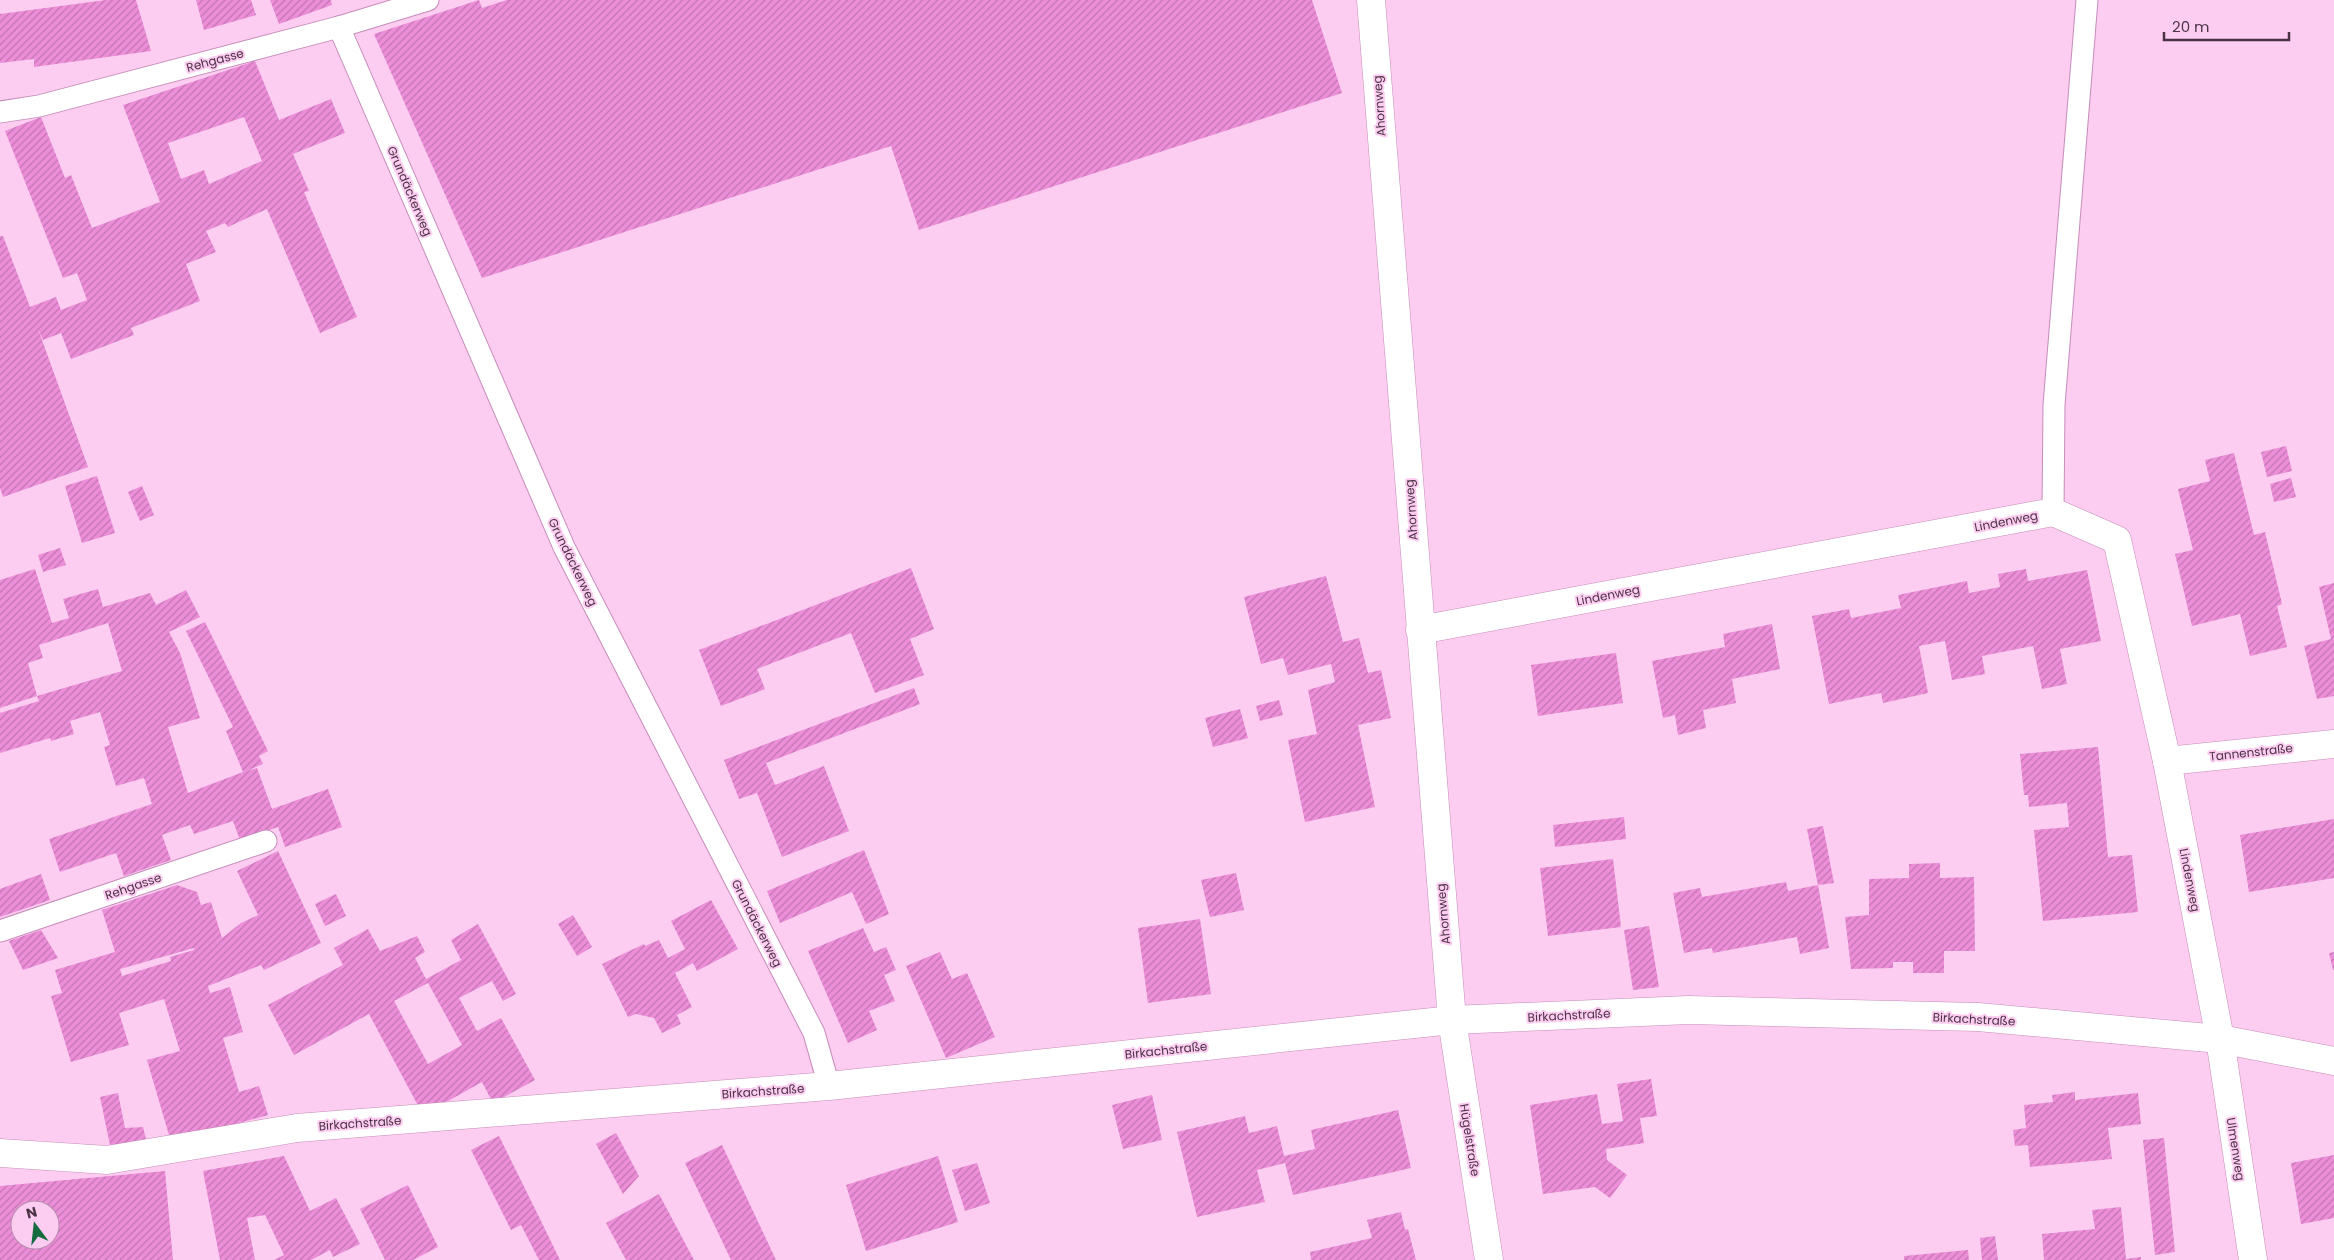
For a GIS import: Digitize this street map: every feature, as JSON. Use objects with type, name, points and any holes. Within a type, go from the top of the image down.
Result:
[{"type":"street","name":"Ahornweg","points":[[1371,0],[1452,1020]]},
{"type":"street","name":"Lindenweg","points":[[1420,630],[2052,512],[2117,540],[2167,761],[2220,1039]]},
{"type":"street","name":"Tannenstraße","points":[[2167,761],[2334,744]]},
{"type":"street","name":"Birkachstraße","points":[[0,1153],[108,1160],[297,1128],[829,1086],[1452,1020],[1689,1010],[1978,1017],[2220,1039],[2334,1061]]},
{"type":"street","name":"Hügelstraße","points":[[1452,1020],[1489,1260]]},
{"type":"street","name":"Ulmenweg","points":[[2220,1039],[2253,1260]]},
{"type":"lane","name":"Rehgasse","points":[[0,112],[39,106],[339,27],[428,0]]},
{"type":"lane","points":[[2052,512],[2054,405],[2087,0]]},
{"type":"lane","name":"Grundäckerweg","points":[[339,27],[564,547],[814,1033],[829,1086]]},
{"type":"lane","name":"Rehgasse","points":[[0,930],[266,842]]},
{"type":"building","points":[[106,0],[136,0],[151,51],[34,67],[34,59],[0,63],[0,14]]},
{"type":"building","points":[[196,0],[251,0],[256,15],[204,30]]},
{"type":"building","points":[[270,0],[331,0],[332,5],[279,24]]},
{"type":"building","points":[[479,0],[482,8],[507,0],[1312,0],[1342,93],[919,230],[891,146],[482,278],[374,34]]},
{"type":"building","points":[[255,61],[279,120],[331,99],[345,133],[293,154],[309,191],[304,192],[357,317],[320,333],[267,209],[228,227],[225,223],[206,231],[216,252],[186,264],[200,301],[131,328],[134,335],[71,359],[61,333],[43,340],[38,329],[88,467],[3,497],[0,488],[0,236],[3,236],[30,307],[56,297],[61,310],[87,300],[77,273],[63,278],[5,131],[41,117],[65,178],[71,175],[92,228],[160,202],[123,105]],"holes":[[[244,117],[262,161],[209,184],[204,170],[181,179],[168,143]]]},
{"type":"building","points":[[2286,446],[2292,471],[2267,477],[2261,452]]},
{"type":"building","points":[[2234,453],[2254,535],[2265,532],[2282,604],[2277,606],[2287,647],[2250,656],[2240,614],[2192,626],[2175,554],[2193,550],[2178,489],[2210,481],[2205,460]]},
{"type":"building","points":[[97,476],[115,533],[82,543],[65,486]]},
{"type":"building","points":[[2291,478],[2296,497],[2274,502],[2270,484]]},
{"type":"building","points":[[142,486],[154,515],[140,521],[128,492]]},
{"type":"building","points":[[60,548],[66,565],[43,572],[38,555]]},
{"type":"building","points":[[911,568],[934,629],[910,639],[924,675],[875,693],[851,633],[757,669],[765,689],[721,706],[699,650]]},
{"type":"building","points":[[35,569],[52,623],[69,618],[63,599],[98,589],[103,607],[150,593],[156,605],[186,590],[200,617],[169,632],[180,653],[200,718],[168,727],[188,793],[243,772],[226,731],[233,727],[186,631],[205,622],[268,751],[259,756],[263,764],[246,771],[257,768],[272,809],[328,789],[342,827],[285,847],[278,827],[240,840],[233,821],[194,834],[190,825],[162,835],[171,860],[124,876],[116,853],[60,872],[49,839],[152,804],[144,778],[116,786],[104,747],[110,745],[100,712],[70,721],[74,734],[51,741],[50,738],[0,753],[0,713],[39,701],[37,696],[0,708],[0,580]],"holes":[[[108,623],[122,671],[37,696],[28,663],[43,658],[39,645]]]},
{"type":"building","points":[[2026,569],[2028,581],[2087,570],[2101,641],[2060,649],[2067,684],[2042,689],[2033,646],[1982,656],[1985,674],[1952,680],[1945,641],[1919,646],[1928,693],[1883,703],[1881,693],[1829,704],[1812,616],[1849,609],[1851,618],[1901,608],[1898,595],[1967,581],[1969,593],[2000,587],[1998,574]]},
{"type":"building","points":[[1326,576],[1343,642],[1359,638],[1368,673],[1381,670],[1391,718],[1358,725],[1375,807],[1305,822],[1288,740],[1317,734],[1308,690],[1335,682],[1331,664],[1288,675],[1283,658],[1261,664],[1244,597]]},
{"type":"building","points":[[2334,583],[2334,696],[2317,699],[2304,646],[2331,639],[2319,587]]},
{"type":"building","points":[[1772,624],[1780,669],[1732,679],[1736,703],[1703,710],[1706,728],[1678,735],[1675,715],[1663,718],[1652,661],[1725,647],[1723,634]]},
{"type":"building","points":[[1616,653],[1623,703],[1538,716],[1531,665]]},
{"type":"building","points":[[914,688],[920,704],[766,763],[775,785],[824,766],[849,831],[782,857],[757,793],[739,799],[724,760]]},
{"type":"building","points":[[1279,700],[1283,715],[1260,721],[1256,706]]},
{"type":"building","points":[[1240,709],[1248,738],[1213,747],[1205,718]]},
{"type":"building","points":[[2098,747],[2108,857],[2132,855],[2138,912],[2043,921],[2034,830],[2069,827],[2067,803],[2029,807],[2028,795],[2024,795],[2020,754]]},
{"type":"building","points":[[1624,817],[1626,839],[1555,847],[1553,825]]},
{"type":"building","points":[[2334,819],[2334,878],[2249,892],[2240,835]]},
{"type":"building","points":[[1823,826],[1834,883],[1818,885],[1807,829]]},
{"type":"building","points":[[864,850],[889,914],[866,924],[852,892],[780,923],[767,891]]},
{"type":"building","points":[[278,851],[321,943],[264,970],[261,965],[208,986],[210,993],[230,987],[243,1032],[223,1038],[239,1092],[259,1086],[268,1115],[171,1142],[147,1060],[180,1051],[164,999],[119,1013],[129,1045],[71,1062],[51,996],[62,993],[55,970],[115,952],[102,910],[177,885],[197,892],[201,905],[211,902],[222,938],[241,923],[258,915],[237,871]],"holes":[[[194,948],[194,950],[170,957],[171,961],[122,976],[120,969]]]},
{"type":"building","points":[[1613,859],[1621,927],[1548,936],[1540,868]]},
{"type":"building","points":[[1940,863],[1940,878],[1974,877],[1975,951],[1944,951],[1944,973],[1913,973],[1913,962],[1893,962],[1893,968],[1851,969],[1845,917],[1869,915],[1869,879],[1909,878],[1909,864]]},
{"type":"building","points":[[1236,873],[1244,910],[1210,917],[1201,880]]},
{"type":"building","points":[[41,874],[50,900],[0,917],[0,889]]},
{"type":"building","points":[[1786,882],[1788,891],[1818,885],[1829,948],[1800,954],[1797,937],[1713,953],[1712,948],[1684,953],[1673,893],[1700,888],[1702,897]]},
{"type":"building","points":[[336,894],[346,916],[325,926],[315,904]]},
{"type":"building","points":[[711,900],[738,949],[697,971],[693,963],[675,973],[692,1007],[677,1015],[681,1024],[662,1033],[654,1018],[636,1014],[628,1017],[602,964],[644,944],[645,946],[659,940],[668,958],[685,949],[671,921]]},
{"type":"building","points":[[573,915],[592,947],[577,956],[558,924]]},
{"type":"building","points":[[1200,919],[1211,994],[1148,1003],[1138,928]]},
{"type":"building","points":[[478,924],[516,994],[503,1001],[492,981],[459,998],[477,1031],[501,1018],[535,1080],[493,1103],[482,1082],[423,1115],[369,1014],[294,1055],[268,1005],[343,965],[334,948],[368,929],[380,951],[417,936],[425,952],[415,958],[426,979],[461,960],[451,940]],"holes":[[[428,983],[462,1045],[428,1064],[394,1001]]]},
{"type":"building","points":[[1649,926],[1659,987],[1633,990],[1624,930]]},
{"type":"building","points":[[863,928],[874,952],[886,947],[896,970],[884,975],[895,1001],[869,1011],[877,1030],[848,1043],[808,951]]},
{"type":"building","points":[[41,930],[58,958],[23,970],[9,941]]},
{"type":"building","points":[[940,952],[952,979],[967,973],[995,1037],[946,1058],[906,966]]},
{"type":"building","points":[[2334,952],[2334,970],[2333,970],[2329,953]]},
{"type":"building","points":[[1651,1079],[1657,1116],[1640,1118],[1644,1143],[1606,1149],[1607,1160],[1627,1175],[1610,1198],[1595,1187],[1543,1194],[1530,1105],[1597,1094],[1602,1124],[1623,1121],[1617,1084]]},
{"type":"building","points":[[2075,1092],[2075,1100],[2138,1093],[2141,1124],[2108,1128],[2112,1159],[2030,1167],[2028,1145],[2015,1146],[2013,1130],[2026,1128],[2024,1105],[2053,1102],[2052,1095]]},
{"type":"building","points":[[118,1093],[125,1128],[143,1127],[147,1143],[110,1145],[100,1097]]},
{"type":"building","points":[[1152,1095],[1162,1140],[1123,1149],[1112,1105]]},
{"type":"building","points":[[1398,1110],[1411,1168],[1293,1195],[1285,1163],[1257,1170],[1265,1202],[1197,1217],[1177,1132],[1245,1116],[1249,1133],[1277,1126],[1284,1156],[1315,1149],[1311,1130]]},
{"type":"building","points":[[616,1133],[639,1176],[623,1194],[596,1144]]},
{"type":"building","points":[[499,1136],[560,1260],[539,1260],[521,1225],[511,1230],[471,1150]]},
{"type":"building","points":[[2164,1138],[2175,1252],[2155,1255],[2143,1140]]},
{"type":"building","points":[[722,1145],[776,1260],[731,1260],[685,1163]]},
{"type":"building","points":[[2334,1155],[2334,1218],[2301,1224],[2291,1163]]},
{"type":"building","points":[[284,1156],[310,1211],[336,1198],[360,1244],[333,1257],[330,1250],[311,1260],[274,1260],[284,1255],[265,1215],[247,1218],[255,1260],[220,1260],[203,1171]]},
{"type":"building","points":[[938,1156],[958,1222],[866,1251],[846,1185]]},
{"type":"building","points":[[977,1163],[990,1203],[965,1211],[952,1170]]},
{"type":"building","points":[[165,1171],[173,1260],[0,1260],[0,1186]]},
{"type":"building","points":[[408,1185],[438,1247],[413,1260],[385,1260],[360,1209]]},
{"type":"building","points":[[659,1194],[694,1260],[626,1260],[606,1223]]},
{"type":"building","points":[[2121,1207],[2126,1259],[2141,1257],[2141,1260],[2044,1260],[2042,1234],[2095,1229],[2092,1210]]},
{"type":"building","points":[[1401,1212],[1405,1230],[1408,1229],[1416,1260],[1311,1260],[1310,1252],[1372,1238],[1367,1220]]},
{"type":"building","points":[[1995,1236],[1998,1260],[1982,1260],[1980,1238]]},
{"type":"building","points":[[1968,1250],[1969,1260],[1904,1260],[1904,1256]]}]
